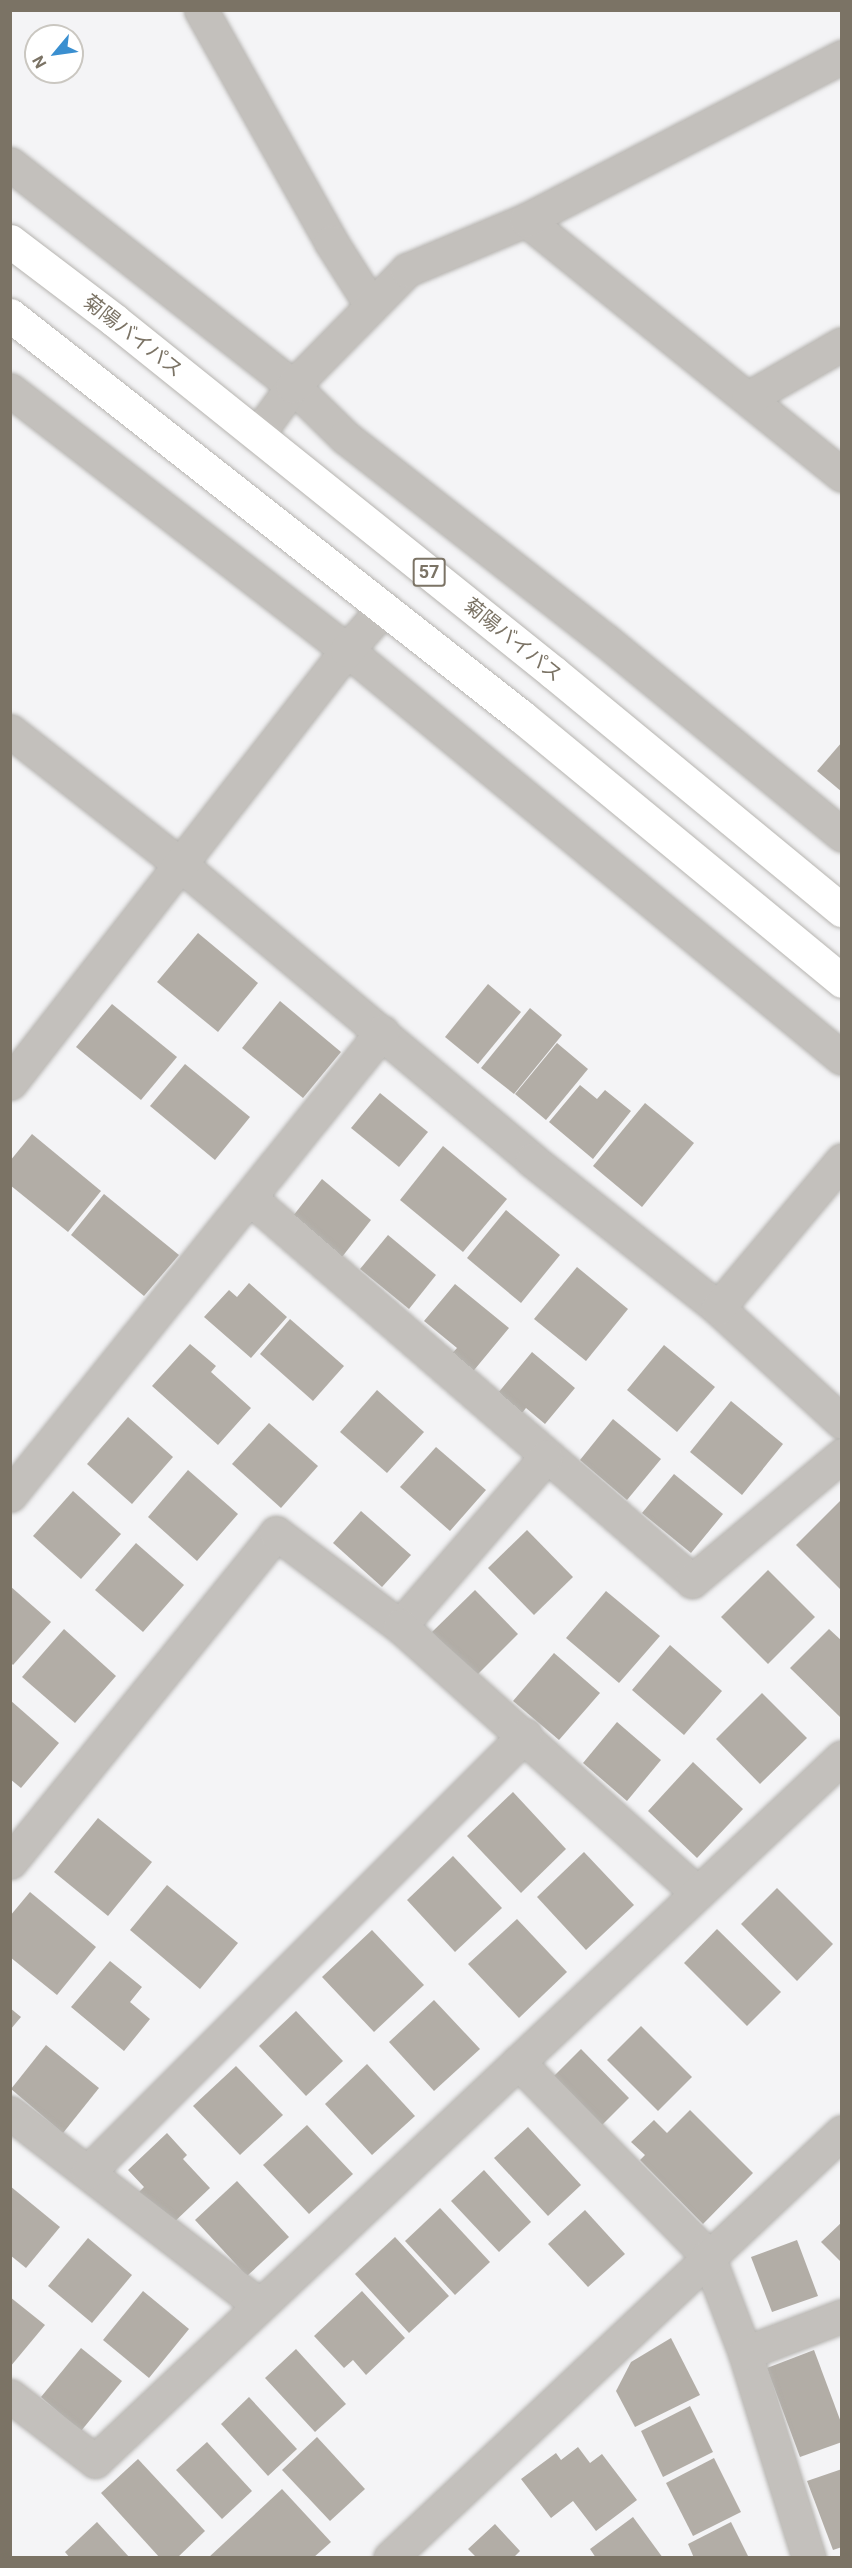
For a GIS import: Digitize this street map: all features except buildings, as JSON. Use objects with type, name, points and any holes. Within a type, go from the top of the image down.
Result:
[{"type":"highway","name":"菊陽バイパス","points":[[10,241],[554,673],[842,910]]},
{"type":"highway","points":[[10,315],[522,717],[842,981]]},
{"type":"street","points":[[201,10],[331,242],[371,305]]},
{"type":"street","points":[[257,435],[293,386],[407,270],[526,220],[842,57]]},
{"type":"street","points":[[10,164],[293,386],[345,436],[605,640],[842,835]]},
{"type":"street","points":[[526,220],[842,475]]},
{"type":"street","points":[[748,398],[842,344]]},
{"type":"street","points":[[10,390],[347,650],[842,1058]]},
{"type":"street","points":[[10,1083],[347,650],[384,608]]},
{"type":"street","points":[[10,731],[181,865],[532,1160],[718,1308],[842,1422]]},
{"type":"street","points":[[10,1495],[382,1032]]},
{"type":"street","points":[[718,1308],[842,1160]]},
{"type":"street","points":[[250,1198],[546,1457],[692,1581],[842,1455]]},
{"type":"street","points":[[400,1626],[546,1457]]},
{"type":"street","points":[[10,1862],[276,1533],[400,1626],[696,1892]]},
{"type":"street","points":[[88,2172],[525,1736]]},
{"type":"street","points":[[10,2396],[95,2461],[696,1892],[842,1757]]},
{"type":"street","points":[[518,2062],[708,2256],[746,2353],[809,2558]]},
{"type":"street","points":[[10,2113],[259,2305]]},
{"type":"street","points":[[390,2558],[842,2132]]},
{"type":"street","points":[[746,2353],[842,2316]]}]
